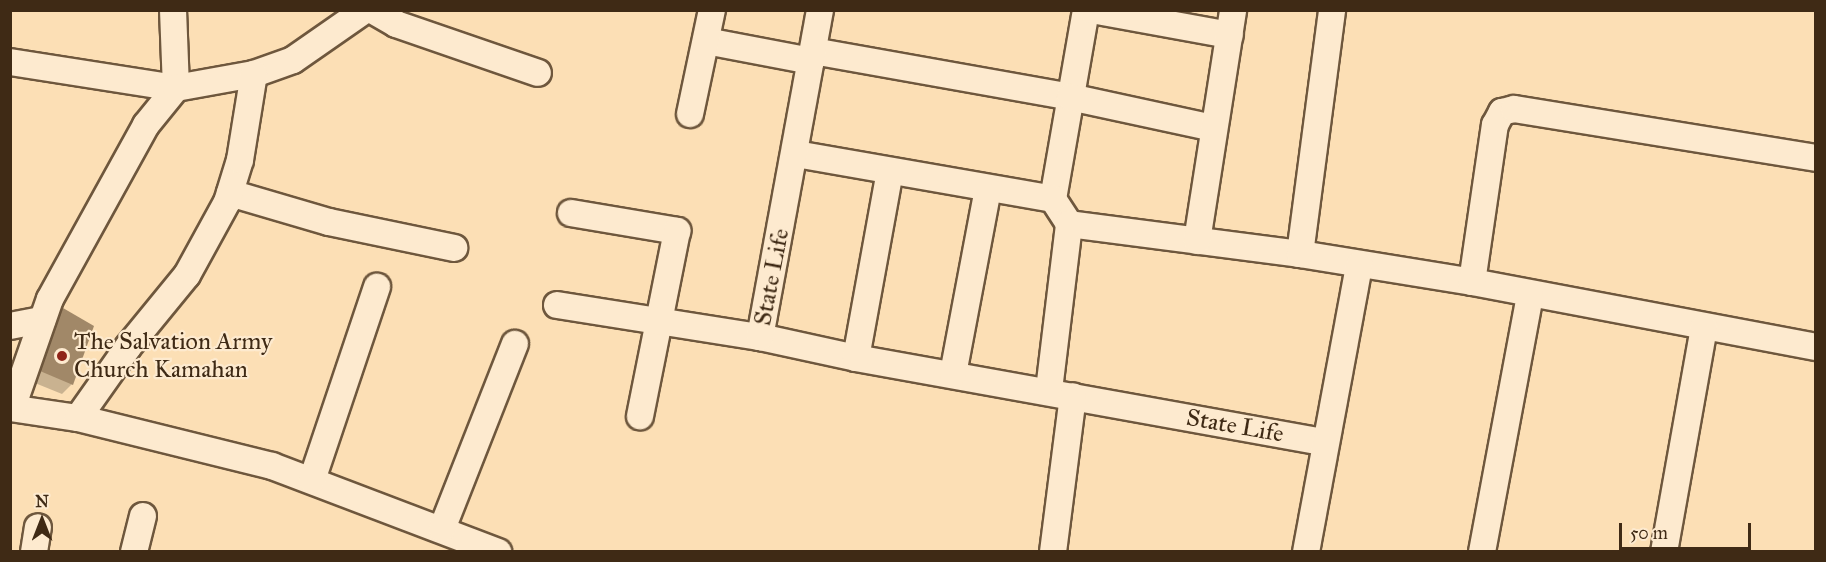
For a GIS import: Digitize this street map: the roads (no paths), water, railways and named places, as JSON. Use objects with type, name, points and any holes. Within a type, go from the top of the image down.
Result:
[{"type":"street","points":[[173,10],[176,88],[146,124],[50,299],[11,408],[78,418],[272,466],[498,552]]},
{"type":"street","points":[[10,62],[176,88],[254,74],[293,60],[364,10]]},
{"type":"street","points":[[372,10],[396,24],[538,73]]},
{"type":"street","points":[[690,114],[712,10]]},
{"type":"street","name":"State Life","points":[[820,10],[796,154],[760,337],[856,358],[1325,442]]},
{"type":"street","points":[[1053,552],[1069,224],[1053,199],[1086,10]]},
{"type":"street","points":[[1092,10],[1231,22],[1197,241]]},
{"type":"street","points":[[1300,254],[1332,10]]},
{"type":"street","points":[[706,41],[1070,98],[1213,128]]},
{"type":"street","points":[[78,418],[128,346],[187,274],[230,193],[240,160],[254,74]]},
{"type":"street","points":[[1472,282],[1495,124],[1502,112],[1514,109],[1815,158]]},
{"type":"street","points":[[796,154],[1053,199]]},
{"type":"street","points":[[856,358],[891,171]]},
{"type":"street","points":[[953,374],[988,189]]},
{"type":"street","points":[[230,193],[329,222],[454,248]]},
{"type":"street","points":[[571,213],[677,231],[640,416]]},
{"type":"street","points":[[1069,224],[1300,254],[1472,282],[1704,328],[1815,347]]},
{"type":"street","points":[[1306,552],[1359,265]]},
{"type":"street","points":[[312,480],[377,286]]},
{"type":"street","points":[[1482,552],[1530,295]]},
{"type":"street","points":[[557,305],[760,337]]},
{"type":"street","points":[[10,326],[42,320]]},
{"type":"street","points":[[1664,552],[1704,328]]},
{"type":"street","points":[[442,529],[515,344]]},
{"type":"street","points":[[134,552],[143,516]]},
{"type":"place","name":"The Salvation Army Church Kamahan","points":[[62,356]]}]
